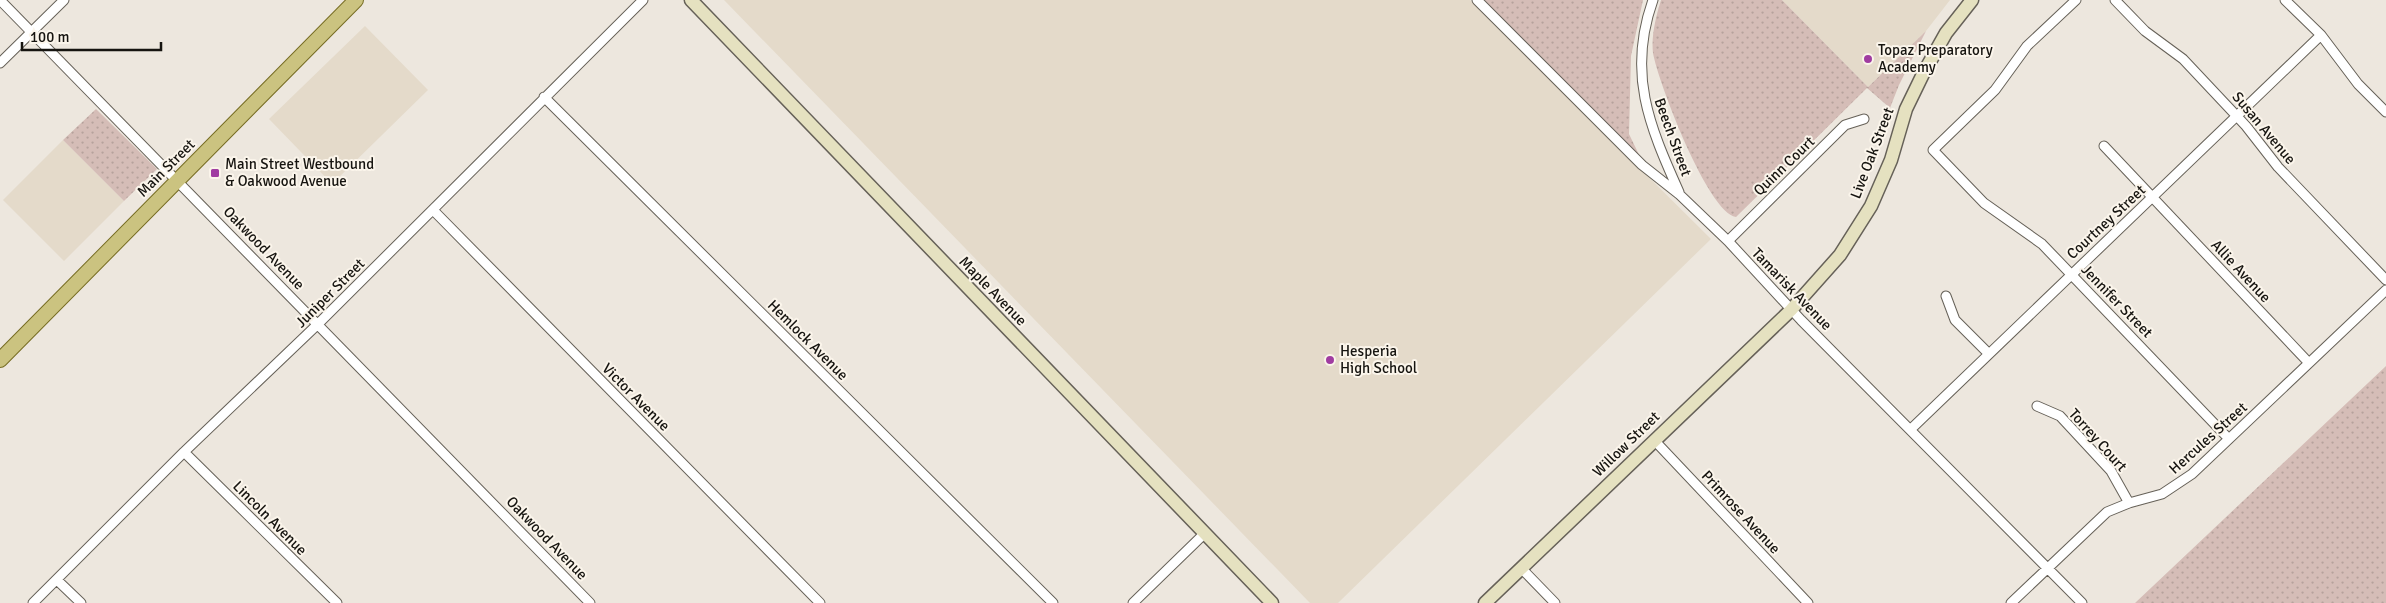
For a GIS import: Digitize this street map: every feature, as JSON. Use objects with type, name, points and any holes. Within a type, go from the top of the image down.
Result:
[{"type":"main road","name":"Main Street","points":[[0,360],[356,0]]},
{"type":"street","name":"Oakwood Avenue","points":[[0,0],[590,603]]},
{"type":"street","points":[[0,63],[64,0]]},
{"type":"street","name":"Juniper Street","points":[[33,603],[184,452],[318,324],[643,0]]},
{"type":"street","name":"Maple Avenue","points":[[691,0],[1272,603]]},
{"type":"street","name":"Tamarisk Avenue","points":[[1477,0],[1642,165],[1680,195],[1728,241],[1791,310],[2082,603]]},
{"type":"street","name":"Beech Street","points":[[1653,0],[1645,24],[1640,54],[1642,89],[1658,146],[1680,195]]},
{"type":"street","name":"Live Oak Street","points":[[1791,310],[1828,270],[1857,231],[1871,206],[1891,160],[1906,109],[1923,74],[1946,33],[1972,0]]},
{"type":"street","name":"Jennifer Street","points":[[2076,0],[2027,46],[1995,90],[1934,150],[1984,203],[2042,244],[2229,439]]},
{"type":"street","name":"Susan Avenue","points":[[2115,0],[2145,31],[2183,59],[2238,116],[2278,167],[2386,280]]},
{"type":"street","points":[[2285,0],[2321,35],[2358,84],[2386,112]]},
{"type":"street","name":"Courtney Street","points":[[1910,429],[2321,35]]},
{"type":"street","name":"Hemlock Avenue","points":[[544,97],[1053,603]]},
{"type":"street","name":"Quinn Court","points":[[1728,241],[1846,125],[1864,119]]},
{"type":"street","name":"Allie Avenue","points":[[2104,146],[2309,363]]},
{"type":"street","name":"Victor Avenue","points":[[433,210],[820,603]]},
{"type":"street","name":"Hercules Street","points":[[2011,603],[2106,512],[2129,503],[2162,494],[2192,474],[2386,290]]},
{"type":"street","points":[[1946,296],[1955,320],[1989,354]]},
{"type":"street","name":"Willow Street","points":[[1485,603],[1791,310]]},
{"type":"street","name":"Torrey Court","points":[[2037,406],[2060,416],[2111,471],[2129,503]]},
{"type":"street","name":"Primrose Avenue","points":[[1654,440],[1808,603]]},
{"type":"street","name":"Lincoln Avenue","points":[[184,452],[337,603]]},
{"type":"street","points":[[1134,603],[1204,534]]},
{"type":"street","points":[[1521,568],[1555,603]]},
{"type":"street","points":[[57,580],[81,603]]},
{"type":"shaded area","name":"Hesperia High School","points":[[724,0],[1470,0],[1711,239],[1338,603],[1310,603]]},
{"type":"shaded area","points":[[1483,0],[1643,0],[1631,56],[1629,134],[1642,161]]},
{"type":"shaded area","points":[[1661,0],[1782,0],[1868,87],[1926,31],[1899,85],[1890,108],[1867,88],[1736,217],[1725,210],[1712,194],[1686,144],[1664,90],[1653,53],[1654,26]]},
{"type":"shaded area","name":"Topaz Preparatory Academy","points":[[1782,0],[1950,0],[1926,31],[1868,87]]},
{"type":"shaded area","points":[[365,26],[428,90],[332,184],[269,119]]},
{"type":"shaded area","points":[[96,109],[157,169],[124,201],[63,140]]},
{"type":"shaded area","points":[[63,140],[124,201],[64,261],[3,200]]},
{"type":"shaded area","points":[[2386,366],[2386,603],[2135,603]]},
{"type":"place","name":"Topaz Preparatory Academy","points":[[1868,59]]},
{"type":"place","name":"Main Street Westbound & Oakwood Avenue","points":[[215,173]]},
{"type":"place","name":"Hesperia High School","points":[[1330,360]]}]
